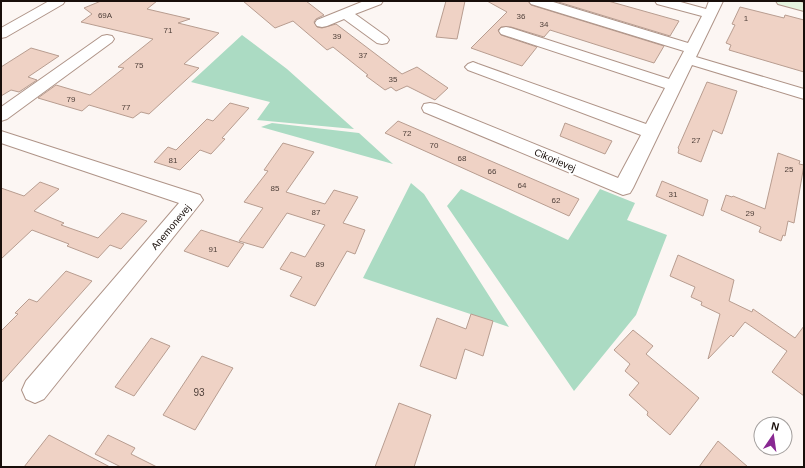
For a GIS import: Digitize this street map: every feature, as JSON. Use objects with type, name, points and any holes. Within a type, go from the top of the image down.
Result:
[{"type":"street","points":[[1,34],[58,1]]},
{"type":"street","points":[[322,23],[376,1]]},
{"type":"street","points":[[536,1],[804,94]]},
{"type":"street","name":"Cikorievej","points":[[430,108],[623,188],[713,8],[662,1]]},
{"type":"street","points":[[783,1],[804,7]]},
{"type":"street","points":[[346,14],[382,40]]},
{"type":"street","points":[[506,31],[674,86]]},
{"type":"street","points":[[1,115],[107,39]]},
{"type":"street","points":[[473,67],[651,132]]},
{"type":"street","name":"Anemonevej","points":[[1,136],[193,200],[35,390]]},
{"type":"green space","points":[[242,35],[287,69],[354,129],[257,120],[270,102],[191,82]]},
{"type":"green space","points":[[272,123],[359,133],[393,164],[261,127]]},
{"type":"green space","points":[[411,183],[424,194],[509,327],[363,278]]},
{"type":"green space","points":[[461,189],[568,240],[600,189],[635,203],[627,220],[667,235],[636,315],[574,391],[447,206]]},
{"type":"building","points":[[101,1],[157,1],[147,9],[190,19],[178,23],[219,33],[184,64],[199,68],[149,114],[141,112],[133,118],[89,105],[82,111],[38,98],[56,85],[90,95],[124,68],[118,67],[153,39],[81,22],[92,14],[84,8]]},
{"type":"building","points":[[243,1],[306,1],[324,15],[316,19],[314,22],[317,27],[322,28],[336,24],[402,74],[417,67],[448,88],[435,100],[407,86],[396,91],[391,87],[385,90],[366,76],[368,75],[333,47],[327,50],[293,21],[275,28]]},
{"type":"building","points":[[446,1],[465,1],[457,39],[436,37]]},
{"type":"building","points":[[487,1],[528,1],[531,5],[664,46],[654,63],[550,30],[544,37],[511,27],[501,27],[498,30],[501,35],[537,47],[522,66],[471,48],[507,12]]},
{"type":"building","points":[[555,1],[608,1],[679,21],[670,36]]},
{"type":"building","points":[[740,7],[784,18],[785,15],[804,20],[804,72],[729,50],[731,45],[726,43],[735,25],[732,24]]},
{"type":"building","points":[[31,48],[59,56],[28,77],[37,80],[19,92],[11,90],[1,96],[1,67]]},
{"type":"building","points":[[707,82],[737,91],[722,134],[713,130],[701,162],[678,153],[678,148]]},
{"type":"building","points":[[230,103],[249,108],[222,138],[225,139],[211,154],[200,150],[180,170],[154,162],[168,147],[176,150],[207,119],[213,121]]},
{"type":"building","points":[[398,121],[579,199],[569,216],[385,133]]},
{"type":"building","points":[[565,123],[612,141],[605,154],[560,136]]},
{"type":"building","points":[[283,143],[314,152],[286,192],[325,204],[334,190],[358,197],[343,223],[365,230],[355,254],[347,251],[315,306],[290,296],[302,277],[280,269],[291,252],[305,257],[325,225],[287,213],[263,248],[239,241],[263,208],[244,202],[268,171],[264,170]]},
{"type":"building","points":[[778,153],[800,161],[799,164],[804,165],[794,223],[788,221],[785,236],[783,235],[781,241],[759,232],[761,227],[721,210],[726,195],[733,196],[765,209]]},
{"type":"building","points":[[662,181],[708,200],[703,216],[656,196]]},
{"type":"building","points":[[40,182],[59,189],[34,211],[64,223],[61,225],[98,238],[122,213],[147,221],[121,249],[110,245],[98,258],[67,246],[69,244],[32,230],[1,259],[1,188],[24,196]]},
{"type":"building","points":[[201,230],[244,244],[228,267],[184,251]]},
{"type":"building","points":[[678,255],[734,280],[729,301],[752,312],[753,309],[795,338],[804,326],[804,396],[772,372],[787,351],[745,322],[733,337],[731,335],[708,359],[720,314],[701,305],[702,302],[691,297],[695,287],[670,276]]},
{"type":"building","points":[[66,271],[92,281],[1,383],[1,331],[18,314],[15,313],[29,299],[37,302]]},
{"type":"building","points":[[471,314],[493,321],[483,356],[465,349],[456,379],[420,366],[437,318],[466,329]]},
{"type":"building","points":[[633,330],[653,346],[646,354],[699,398],[670,435],[647,415],[648,412],[629,395],[639,383],[625,371],[630,364],[614,350]]},
{"type":"building","points":[[151,338],[170,346],[134,396],[115,387]]},
{"type":"building","points":[[202,356],[233,368],[195,430],[163,415]]},
{"type":"building","points":[[399,403],[431,415],[414,467],[375,467]]},
{"type":"building","points":[[49,435],[110,467],[24,467]]},
{"type":"building","points":[[108,435],[135,448],[131,454],[157,467],[121,467],[95,454]]},
{"type":"building","points":[[718,441],[748,467],[699,467]]}]
